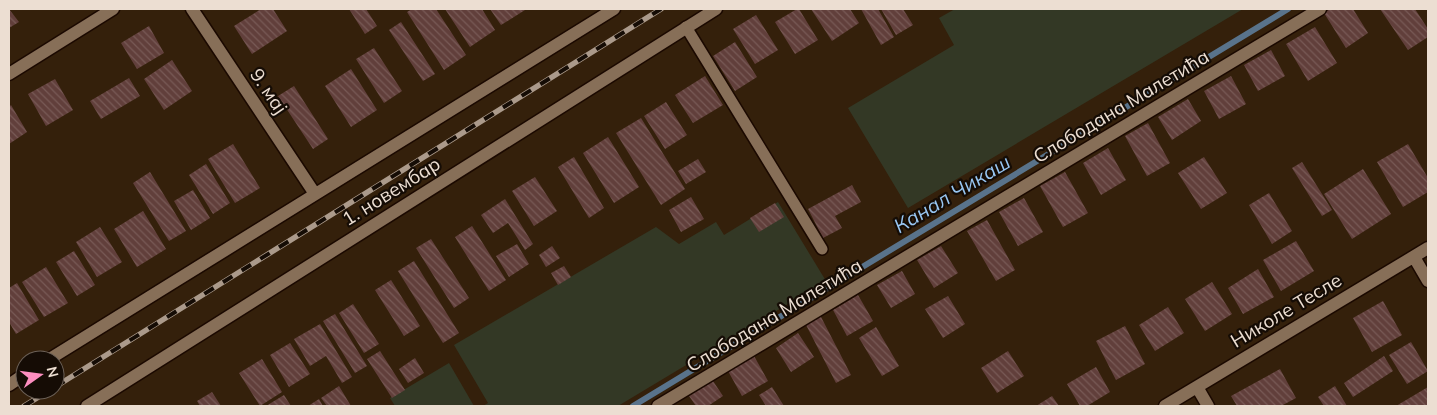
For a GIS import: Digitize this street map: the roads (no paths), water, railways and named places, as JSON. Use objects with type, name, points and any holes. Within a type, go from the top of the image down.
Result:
[{"type":"street","points":[[9,74],[114,9]]},
{"type":"street","name":"9. мај","points":[[192,9],[315,194]]},
{"type":"street","name":"1. новембар","points":[[64,350],[614,9]]},
{"type":"street","name":"1. новембар","points":[[87,406],[716,9]]},
{"type":"street","name":"Слободана Малетића","points":[[658,406],[1320,9]]},
{"type":"street","name":"Николе Тесле","points":[[1165,406],[1428,248]]},
{"type":"street","points":[[1414,257],[1428,281]]},
{"type":"street","points":[[1197,387],[1208,406]]},
{"type":"lane","points":[[686,28],[822,249]]},
{"type":"waterway","name":"Канал Чикаш","points":[[633,406],[1288,9]]},
{"type":"railway","points":[[65,381],[661,9]]},
{"type":"railway","points":[[24,406],[34,400]]}]
